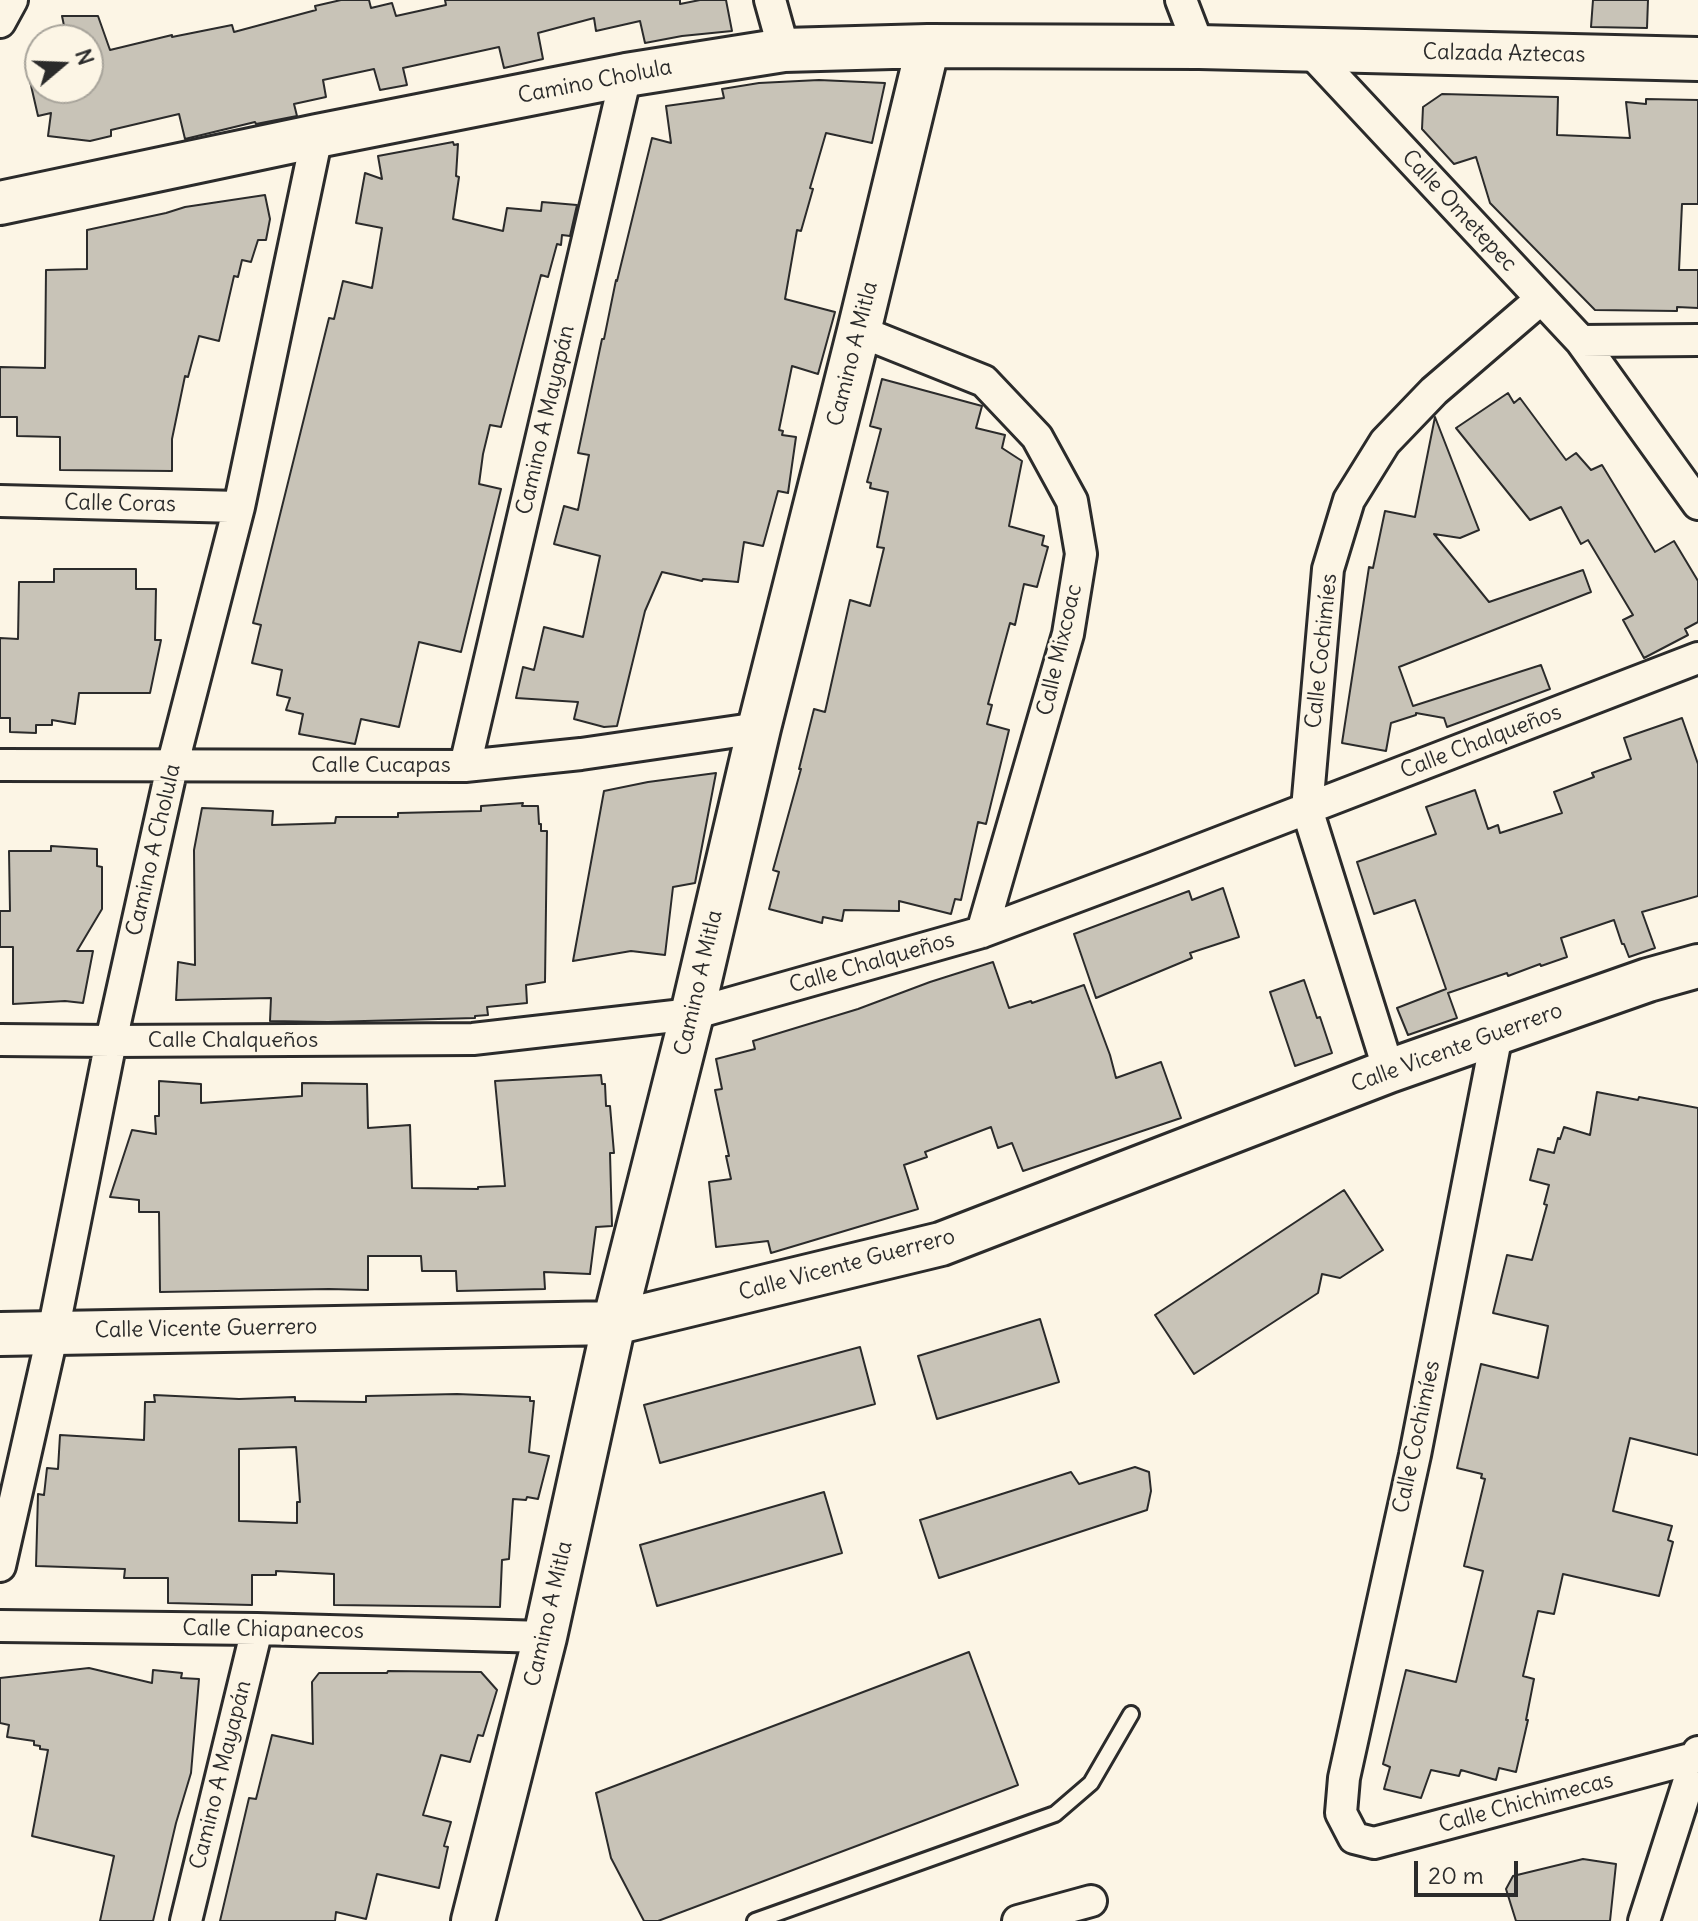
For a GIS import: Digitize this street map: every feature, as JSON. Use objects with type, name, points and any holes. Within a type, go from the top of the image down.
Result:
[{"type":"street","points":[[0,22],[12,0]]},
{"type":"street","points":[[770,0],[784,50]]},
{"type":"street","points":[[1181,0],[1199,47],[1309,50]]},
{"type":"street","name":"Camino Cholula","points":[[0,203],[626,75],[784,50],[928,46],[1199,47]]},
{"type":"street","name":"Camino A Mitla","points":[[473,1921],[545,1637],[614,1323],[928,46]]},
{"type":"street","name":"Calzada Aztecas","points":[[1309,50],[1698,59]]},
{"type":"street","name":"Calle Ometepec","points":[[1309,50],[1581,341],[1698,504]]},
{"type":"street","name":"Camino A Mayapán","points":[[465,766],[626,75]]},
{"type":"street","name":"Camino A Cholula","points":[[0,1566],[53,1332],[111,1041],[172,767],[239,507],[317,136]]},
{"type":"street","name":"Calle Cochimíes","points":[[1389,1071],[1307,809],[1328,569],[1349,500],[1385,442],[1434,391],[1541,299]]},
{"type":"street","name":"Calle Mixcoac","points":[[859,331],[984,381],[1037,437],[1072,501],[1081,554],[1068,634],[982,932]]},
{"type":"street","points":[[1581,341],[1698,340]]},
{"type":"street","name":"Calle Coras","points":[[0,501],[239,507]]},
{"type":"street","name":"Calle Chalqueños","points":[[0,1040],[473,1039],[692,1014],[982,932],[1698,658]]},
{"type":"street","name":"Calle Cucapas","points":[[0,765],[465,766],[581,754],[759,728]]},
{"type":"street","name":"Calle Vicente Guerrero","points":[[4,1335],[614,1323],[941,1244],[1389,1071],[1648,980],[1698,966]]},
{"type":"street","name":"Calle Cochimíes","points":[[1354,1838],[1341,1813],[1344,1778],[1415,1455],[1497,1034]]},
{"type":"street","name":"Calle Chiapanecos","points":[[0,1626],[545,1637]]},
{"type":"street","name":"Camino A Mayapán","points":[[186,1921],[257,1629]]},
{"type":"street","points":[[1644,1921],[1697,1755]]},
{"type":"street","name":"Calle Chichimecas","points":[[1354,1838],[1374,1843],[1697,1755]]},
{"type":"street","points":[[1018,1921],[1091,1901]]},
{"type":"lane","points":[[755,1921],[1055,1814],[1091,1783],[1131,1714]]},
{"type":"building","points":[[341,0],[369,0],[371,8],[392,3],[396,16],[446,5],[445,0],[680,0],[680,4],[726,0],[732,31],[645,43],[640,21],[596,31],[594,18],[538,33],[543,59],[504,68],[499,47],[403,68],[407,85],[380,90],[374,69],[323,80],[326,97],[294,104],[297,116],[255,122],[185,139],[179,114],[111,130],[111,136],[90,141],[48,136],[51,113],[38,116],[35,104],[104,104],[104,33],[110,50],[232,25],[234,32],[316,10],[315,6]]},
{"type":"building","points":[[1593,0],[1648,0],[1647,28],[1591,27]]},
{"type":"building","points":[[62,16],[98,16],[101,24],[64,24]]},
{"type":"building","points":[[819,80],[885,83],[872,143],[826,133],[801,231],[797,230],[785,299],[835,312],[818,374],[792,366],[779,430],[783,431],[782,435],[796,437],[788,493],[778,491],[763,546],[744,542],[738,582],[702,581],[662,572],[645,611],[617,726],[604,727],[574,719],[578,702],[516,698],[523,667],[534,670],[544,627],[583,637],[600,556],[554,544],[564,506],[578,510],[589,455],[578,453],[602,339],[652,138],[671,143],[666,106],[724,98],[722,89],[759,83]]},
{"type":"building","points":[[1442,94],[1558,97],[1557,135],[1630,138],[1626,102],[1646,104],[1646,99],[1698,100],[1698,204],[1682,204],[1679,270],[1698,270],[1698,308],[1677,307],[1677,311],[1595,310],[1490,203],[1476,157],[1454,164],[1422,129],[1423,107]]},
{"type":"building","points":[[453,142],[454,145],[458,144],[456,176],[459,177],[453,219],[503,231],[507,208],[541,211],[542,202],[577,205],[570,236],[562,235],[548,277],[541,275],[501,427],[490,425],[479,484],[501,489],[461,652],[419,642],[399,727],[361,719],[355,744],[299,734],[303,714],[286,710],[290,698],[277,695],[282,670],[252,663],[261,625],[253,623],[329,318],[334,319],[343,281],[372,288],[382,228],[356,223],[365,173],[382,179],[378,156]]},
{"type":"building","points":[[265,195],[270,219],[266,240],[258,240],[251,262],[242,260],[238,277],[234,276],[219,341],[199,336],[188,377],[185,376],[172,439],[172,471],[60,470],[60,437],[17,436],[17,417],[0,417],[0,367],[45,368],[46,270],[87,269],[87,230],[185,207]]},
{"type":"building","points":[[882,379],[982,406],[976,428],[1005,435],[1002,448],[1022,461],[1009,526],[1044,536],[1042,545],[1048,547],[1037,587],[1024,584],[1015,625],[1010,623],[988,704],[992,705],[987,724],[1009,730],[986,824],[978,822],[961,900],[955,899],[951,914],[899,901],[899,911],[844,910],[842,921],[823,917],[822,923],[769,909],[779,872],[773,870],[814,709],[825,712],[850,600],[870,606],[884,548],[877,547],[888,492],[870,488],[871,483],[867,482],[881,429],[870,426]]},
{"type":"building","points":[[1508,393],[1514,403],[1520,398],[1566,460],[1576,453],[1591,470],[1602,465],[1655,552],[1674,541],[1698,581],[1698,622],[1685,629],[1688,635],[1644,658],[1623,620],[1633,615],[1588,540],[1581,544],[1561,507],[1530,520],[1456,428]]},
{"type":"building","points":[[1435,417],[1479,530],[1460,538],[1434,534],[1489,602],[1583,570],[1591,592],[1399,667],[1413,706],[1541,665],[1550,689],[1447,727],[1444,718],[1416,713],[1391,723],[1386,751],[1342,743],[1369,567],[1373,568],[1385,511],[1415,517]]},
{"type":"building","points":[[54,569],[136,569],[136,589],[156,589],[155,640],[161,640],[150,693],[79,693],[75,724],[52,720],[52,725],[36,725],[36,733],[10,732],[10,718],[0,718],[0,638],[18,639],[19,582],[54,582]]},
{"type":"building","points":[[1682,718],[1698,764],[1698,896],[1642,912],[1655,948],[1629,957],[1614,920],[1561,938],[1567,957],[1448,993],[1457,1018],[1408,1035],[1397,1008],[1446,989],[1415,900],[1374,914],[1357,862],[1436,834],[1426,807],[1475,790],[1488,829],[1498,825],[1500,833],[1562,813],[1554,792],[1594,777],[1592,773],[1631,759],[1624,738]]},
{"type":"building","points":[[716,773],[695,883],[673,887],[665,955],[631,951],[573,961],[604,791]]},
{"type":"building","points":[[523,803],[522,806],[538,806],[541,831],[547,831],[545,982],[526,985],[527,1003],[487,1007],[488,1015],[475,1018],[328,1022],[270,1021],[271,998],[176,1000],[178,962],[195,965],[194,850],[202,808],[273,811],[272,825],[335,823],[336,817],[398,817],[398,813],[481,811],[481,806]]},
{"type":"building","points":[[51,846],[97,849],[97,866],[102,867],[102,909],[77,951],[93,951],[83,1003],[13,1004],[13,947],[0,947],[0,911],[10,911],[9,851],[51,851]]},
{"type":"building","points":[[1223,888],[1239,937],[1190,953],[1192,958],[1096,998],[1074,934],[1189,891],[1192,900]]},
{"type":"building","points":[[993,962],[1009,1008],[1084,985],[1116,1078],[1161,1062],[1181,1118],[1023,1171],[1012,1143],[998,1148],[991,1127],[925,1152],[927,1157],[904,1165],[918,1209],[771,1253],[768,1241],[716,1247],[709,1182],[731,1179],[715,1090],[722,1089],[716,1059],[755,1049],[753,1041],[858,1009]]},
{"type":"building","points":[[1304,980],[1332,1053],[1295,1066],[1270,992]]},
{"type":"building","points":[[601,1075],[602,1084],[605,1084],[606,1106],[610,1106],[614,1153],[610,1153],[612,1226],[596,1227],[590,1274],[544,1272],[545,1289],[457,1291],[456,1271],[422,1271],[421,1256],[368,1256],[368,1290],[160,1292],[159,1212],[139,1212],[139,1200],[110,1197],[132,1130],[156,1134],[159,1081],[201,1084],[201,1103],[302,1096],[302,1083],[367,1084],[368,1128],[410,1125],[412,1188],[478,1189],[505,1186],[495,1081]]},
{"type":"building","points":[[1597,1092],[1698,1108],[1698,1455],[1630,1438],[1613,1511],[1672,1526],[1668,1540],[1673,1542],[1659,1596],[1563,1574],[1554,1614],[1538,1611],[1523,1676],[1534,1679],[1516,1772],[1499,1768],[1496,1780],[1461,1770],[1459,1776],[1431,1770],[1421,1798],[1384,1789],[1390,1767],[1383,1764],[1406,1670],[1456,1682],[1483,1571],[1464,1566],[1485,1479],[1481,1478],[1482,1474],[1457,1468],[1481,1364],[1538,1378],[1548,1326],[1493,1313],[1507,1255],[1532,1260],[1547,1205],[1544,1204],[1549,1185],[1530,1180],[1538,1149],[1554,1153],[1564,1127],[1590,1135]]},
{"type":"building","points":[[1344,1190],[1383,1250],[1340,1278],[1322,1274],[1318,1293],[1194,1374],[1155,1315]]},
{"type":"building","points":[[1040,1319],[1059,1382],[937,1419],[918,1356]]},
{"type":"building","points":[[860,1347],[875,1404],[660,1463],[644,1405]]},
{"type":"building","points":[[457,1394],[530,1397],[530,1401],[534,1401],[529,1452],[549,1456],[538,1499],[513,1499],[509,1559],[502,1560],[500,1607],[334,1605],[334,1574],[276,1571],[276,1575],[252,1575],[252,1605],[168,1603],[168,1578],[124,1578],[125,1569],[36,1566],[38,1494],[44,1495],[47,1468],[58,1469],[60,1435],[144,1440],[145,1402],[155,1402],[154,1395],[239,1399],[295,1397],[295,1401],[366,1402],[366,1396]],"holes":[[[296,1447],[300,1502],[297,1502],[297,1523],[239,1521],[239,1449]]]},
{"type":"building","points":[[1135,1467],[1149,1472],[1151,1491],[1147,1510],[939,1578],[920,1520],[1071,1472],[1079,1484]]},
{"type":"building","points":[[824,1492],[842,1553],[657,1606],[640,1545]]},
{"type":"building","points":[[969,1652],[1018,1785],[658,1921],[644,1921],[611,1858],[596,1793]]},
{"type":"building","points":[[89,1668],[152,1683],[153,1670],[182,1673],[181,1678],[199,1679],[191,1773],[153,1921],[100,1921],[114,1856],[32,1836],[48,1750],[40,1749],[34,1741],[7,1737],[9,1725],[0,1723],[0,1678]]},
{"type":"building","points":[[481,1672],[497,1690],[483,1736],[478,1735],[470,1762],[441,1755],[423,1815],[451,1822],[444,1846],[448,1847],[439,1888],[377,1874],[366,1919],[336,1912],[335,1921],[220,1921],[249,1798],[256,1799],[272,1735],[313,1744],[312,1682],[319,1673]]},
{"type":"building","points":[[1583,1859],[1616,1864],[1610,1921],[1516,1921],[1506,1889],[1513,1876]]}]
